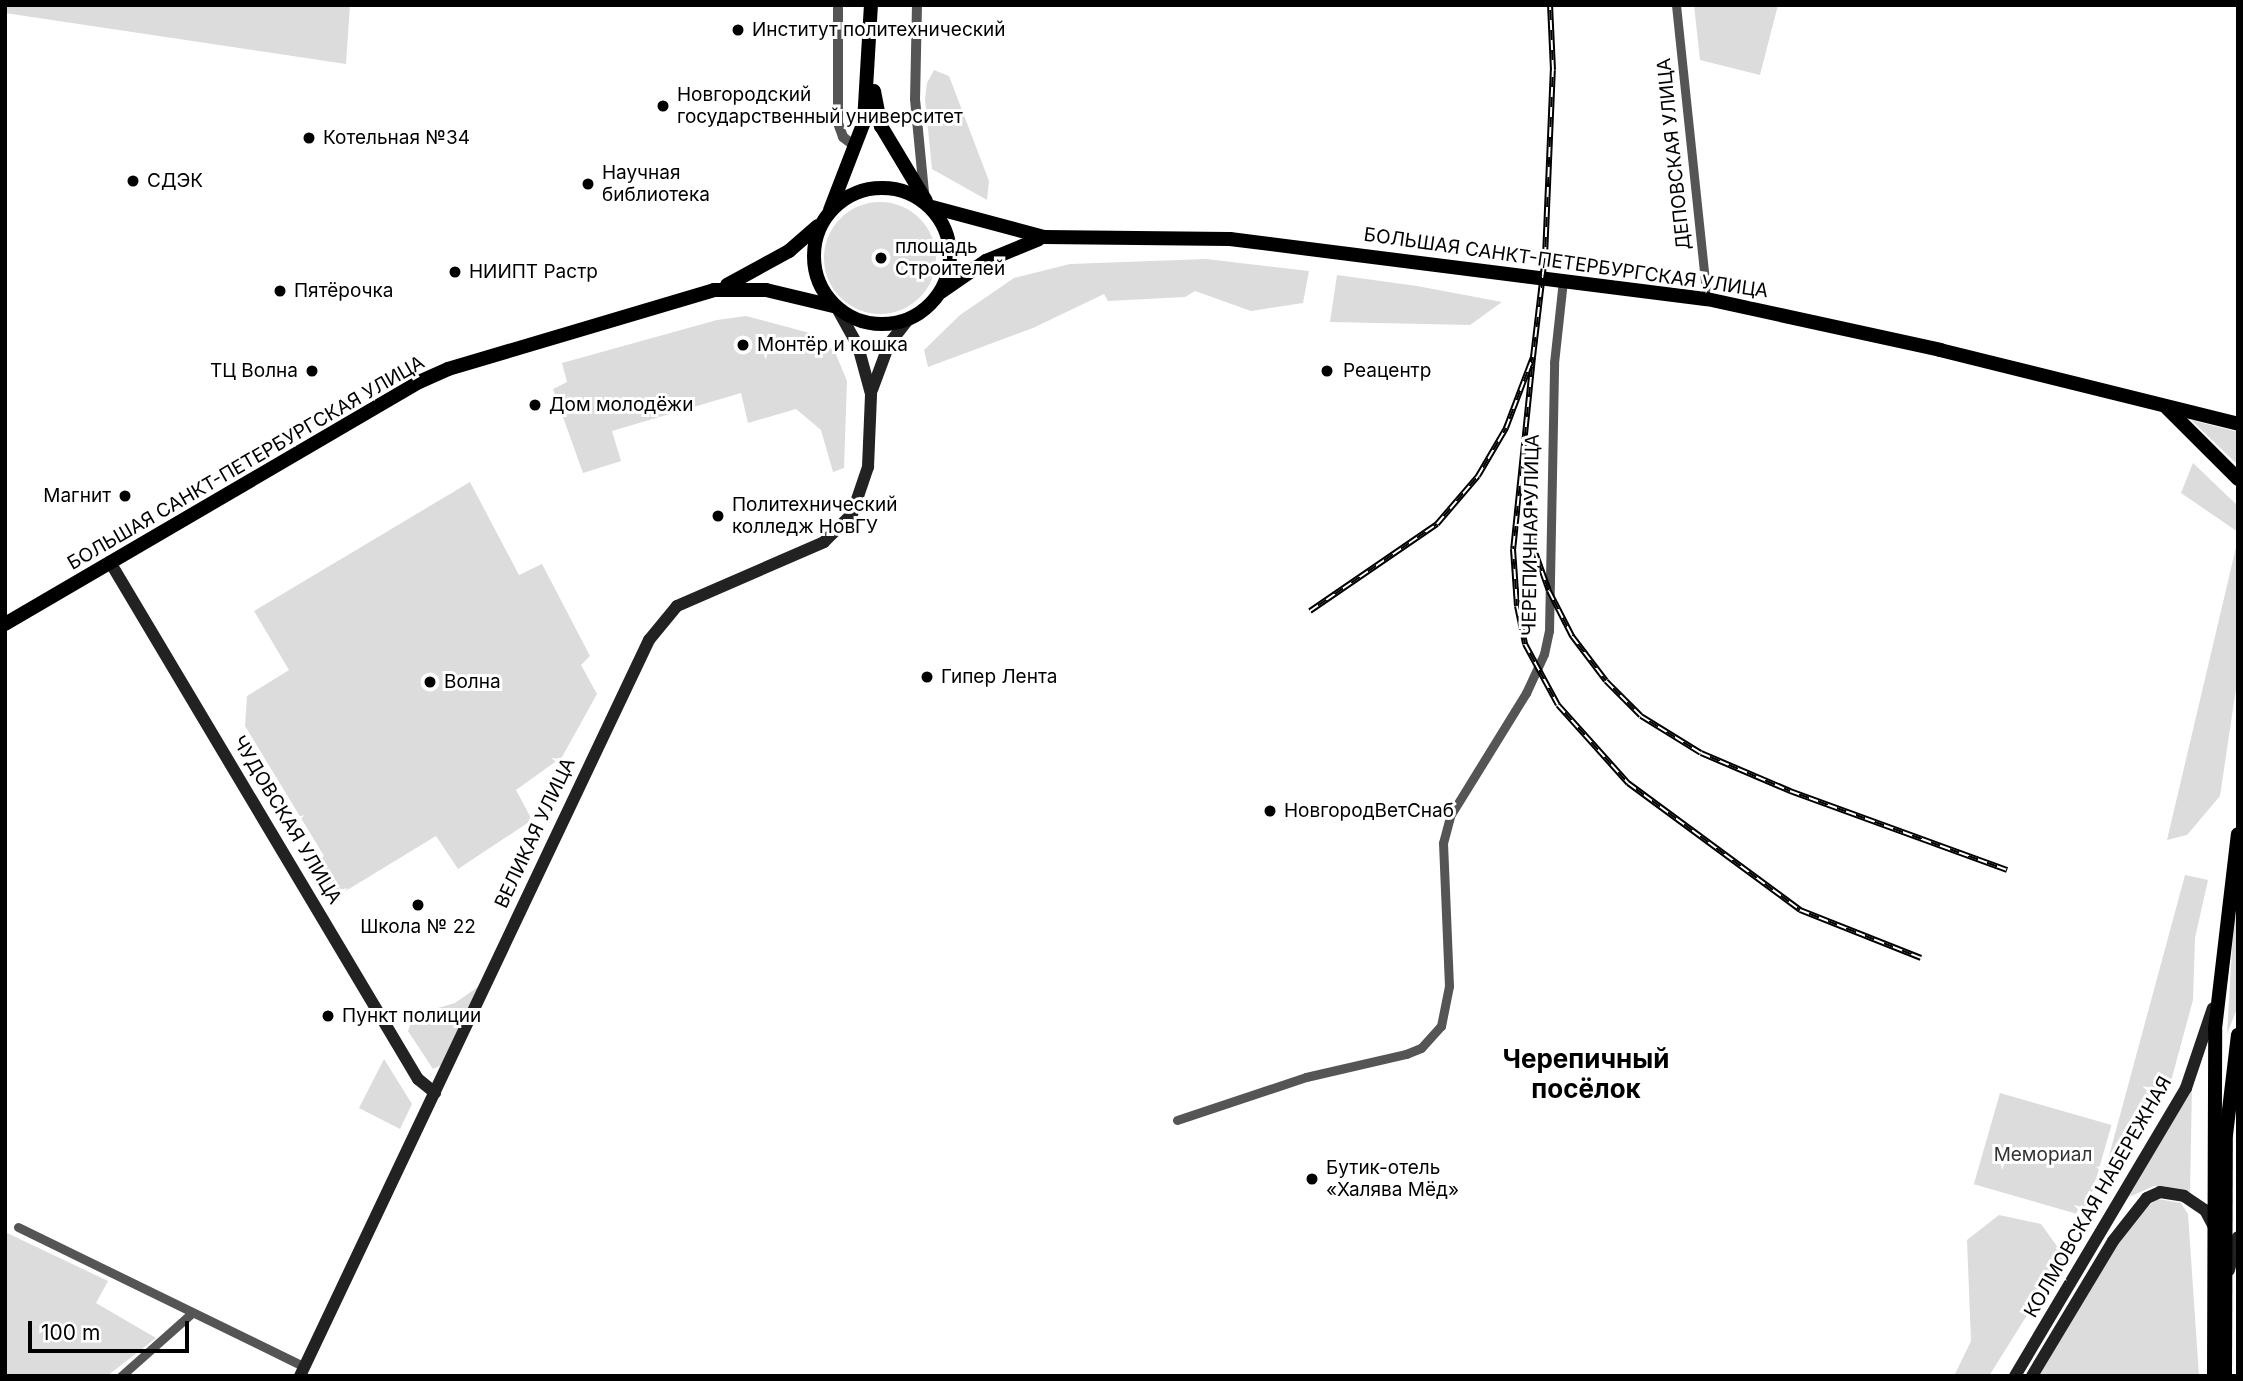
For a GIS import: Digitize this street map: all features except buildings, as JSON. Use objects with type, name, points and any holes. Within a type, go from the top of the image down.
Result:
[{"type":"main road","points":[[871,394],[858,346],[814,271],[814,244],[864,122],[871,68],[872,5]]},
{"type":"main road","points":[[871,68],[881,126],[927,200],[950,248],[948,274],[937,295],[909,318],[882,358],[871,394]]},
{"type":"main road","points":[[826,218],[853,195],[877,189],[903,191],[927,200]]},
{"type":"main road","name":"БОЛЬШАЯ САНКТ-ПЕТЕРБУРГСКАЯ УЛИЦА","points":[[927,200],[1044,237],[1230,239],[1707,299],[1940,349],[2238,424]]},
{"type":"main road","name":"БОЛЬШАЯ САНКТ-ПЕТЕРБУРГСКАЯ УЛИЦА","points":[[5,624],[429,377],[529,342],[714,290],[779,258],[826,218]]},
{"type":"main road","name":"БОЛЬШАЯ САНКТ-ПЕТЕРБУРГСКАЯ УЛИЦА","points":[[937,295],[986,261],[1044,237]]},
{"type":"main road","name":"БОЛЬШАЯ САНКТ-ПЕТЕРБУРГСКАЯ УЛИЦА","points":[[714,290],[766,289],[836,308]]},
{"type":"main road","points":[[836,308],[867,324],[894,324],[909,318]]},
{"type":"main road","name":"ВЕЛИКАЯ УЛИЦА","points":[[302,1371],[649,640],[677,606],[824,542],[845,525],[858,502],[868,467],[871,394]]},
{"type":"main road","points":[[2165,407],[2238,479]]},
{"type":"main road","name":"ЧУДОВСКАЯ УЛИЦА","points":[[110,562],[418,1079],[435,1093]]},
{"type":"main road","points":[[2214,1376],[2213,1225],[2218,994],[2238,834]]},
{"type":"main road","points":[[2231,879],[2238,906]]},
{"type":"main road","name":"КОЛМОВСКАЯ НАБЕРЕЖНАЯ","points":[[2015,1376],[2186,1088],[2218,994]]},
{"type":"main road","points":[[2225,1376],[2226,1135],[2238,1035]]},
{"type":"main road","name":"КОЛМОВСКАЯ НАБЕРЕЖНАЯ","points":[[2032,1376],[2113,1241],[2147,1198],[2160,1192],[2184,1196],[2205,1210],[2213,1225]]},
{"type":"main road","points":[[2224,1291],[2236,1241]]},
{"type":"street","points":[[838,5],[838,123],[843,137],[856,147]]},
{"type":"street","points":[[916,5],[915,55],[927,200]]},
{"type":"street","name":"ДЕПОВСКАЯ УЛИЦА","points":[[1676,5],[1707,299]]},
{"type":"street","name":"ЧЕРЕПИЧНАЯ УЛИЦА","points":[[1177,1120],[1307,1077],[1406,1054],[1421,1048],[1441,1026],[1449,986],[1443,843],[1450,816],[1526,693],[1545,654],[1549,631],[1554,363],[1563,279]]},
{"type":"street","points":[[18,1227],[192,1312],[302,1371]]},
{"type":"street","points":[[121,1376],[192,1312]]},
{"type":"green space","points":[[5,5],[350,5],[346,64],[5,13]]},
{"type":"green space","points":[[1694,5],[1778,5],[1760,75],[1700,60]]},
{"type":"green space","points":[[934,70],[949,76],[989,181],[987,200],[932,169],[925,99],[927,83]]},
{"type":"green space","points":[[880,202],[901,206],[919,219],[932,237],[936,258],[932,279],[919,297],[901,310],[880,314],[859,310],[841,297],[828,279],[824,258],[828,237],[841,219],[859,206]]},
{"type":"green space","points":[[1206,259],[1309,271],[1303,303],[1251,311],[1195,291],[1185,297],[1108,301],[1104,294],[1033,328],[928,367],[924,350],[960,315],[1014,278],[1070,264]]},
{"type":"green space","points":[[1337,275],[1502,302],[1470,325],[1330,322]]},
{"type":"green space","points":[[746,316],[810,333],[835,352],[847,381],[844,468],[833,472],[821,430],[796,409],[748,423],[741,393],[612,431],[621,461],[583,473],[553,389],[567,382],[562,363],[717,320]]},
{"type":"green space","points":[[2191,420],[2238,432],[2238,465]]},
{"type":"green space","points":[[2193,463],[2238,506],[2238,532],[2181,493]]},
{"type":"green space","name":"Волна","points":[[470,482],[519,575],[542,564],[590,656],[581,665],[597,694],[562,757],[516,790],[532,820],[458,869],[436,836],[334,898],[314,867],[324,856],[245,726],[247,696],[289,670],[254,611]]},
{"type":"green space","points":[[2237,543],[2238,675],[2220,796],[2187,835],[2167,840]]},
{"type":"green space","points":[[2185,875],[2208,880],[2195,938],[2193,1000],[2171,1081],[2116,1168],[2103,1178]]},
{"type":"green space","points":[[2234,915],[2238,920],[2238,1006],[2227,1034]]},
{"type":"green space","points":[[482,984],[442,1065],[433,1069],[408,1031],[414,1015],[455,1003]]},
{"type":"green space","points":[[384,1059],[412,1104],[400,1129],[359,1108]]},
{"type":"green space","points":[[2192,1085],[2190,1193],[2154,1186],[2129,1197]]},
{"type":"green space","name":"Мемориал","points":[[2000,1093],[2112,1125],[2085,1216],[1974,1184]]},
{"type":"green space","points":[[2158,1199],[2181,1203],[2188,1214],[2199,1376],[2039,1376],[2116,1245],[2142,1210]]},
{"type":"green space","points":[[1999,1215],[2041,1224],[2064,1256],[1989,1376],[1954,1376],[1971,1341],[1967,1240]]},
{"type":"green space","points":[[5,1232],[108,1281],[96,1303],[156,1338],[107,1376],[5,1376]]},
{"type":"railway","points":[[1310,611],[1437,524],[1478,476],[1506,428],[1533,357],[1545,257],[1553,70],[1550,5]]},
{"type":"railway","points":[[1533,357],[1513,549],[1517,606],[1525,644],[1558,705],[1628,783],[1800,910],[1921,958]]},
{"type":"railway","points":[[1527,487],[1535,552],[1549,591],[1572,636],[1606,681],[1641,716],[1701,753],[1790,791],[2007,870]]},
{"type":"place","name":"Институт политехнический","points":[[738,30]]},
{"type":"place","name":"Новгородский государственный университет","points":[[663,106]]},
{"type":"place","name":"Котельная №34","points":[[309,138]]},
{"type":"place","name":"СДЭК","points":[[133,181]]},
{"type":"place","name":"Научная библиотека","points":[[588,184]]},
{"type":"place","name":"площадь Строителей","points":[[881,258]]},
{"type":"place","name":"НИИПТ Растр","points":[[455,272]]},
{"type":"place","name":"Пятёрочка","points":[[280,291]]},
{"type":"place","name":"Монтёр и кошка","points":[[743,345]]},
{"type":"place","name":"ТЦ Волна","points":[[312,371]]},
{"type":"place","name":"Реацентр","points":[[1327,371]]},
{"type":"place","name":"Дом молодёжи","points":[[535,405]]},
{"type":"place","name":"Магнит","points":[[125,496]]},
{"type":"place","name":"Политехнический колледж НовГУ","points":[[718,516]]},
{"type":"place","name":"Гипер Лента","points":[[927,677]]},
{"type":"place","name":"Волна","points":[[430,682]]},
{"type":"place","name":"НовгородВетСнаб","points":[[1270,811]]},
{"type":"place","name":"Школа № 22","points":[[418,905]]},
{"type":"place","name":"Пункт полиции","points":[[328,1016]]},
{"type":"place","name":"Бутик-отель «Халява Мёд»","points":[[1312,1179]]},
{"type":"district","name":"Черепичный посёлок","points":[[1586,1074]]}]
